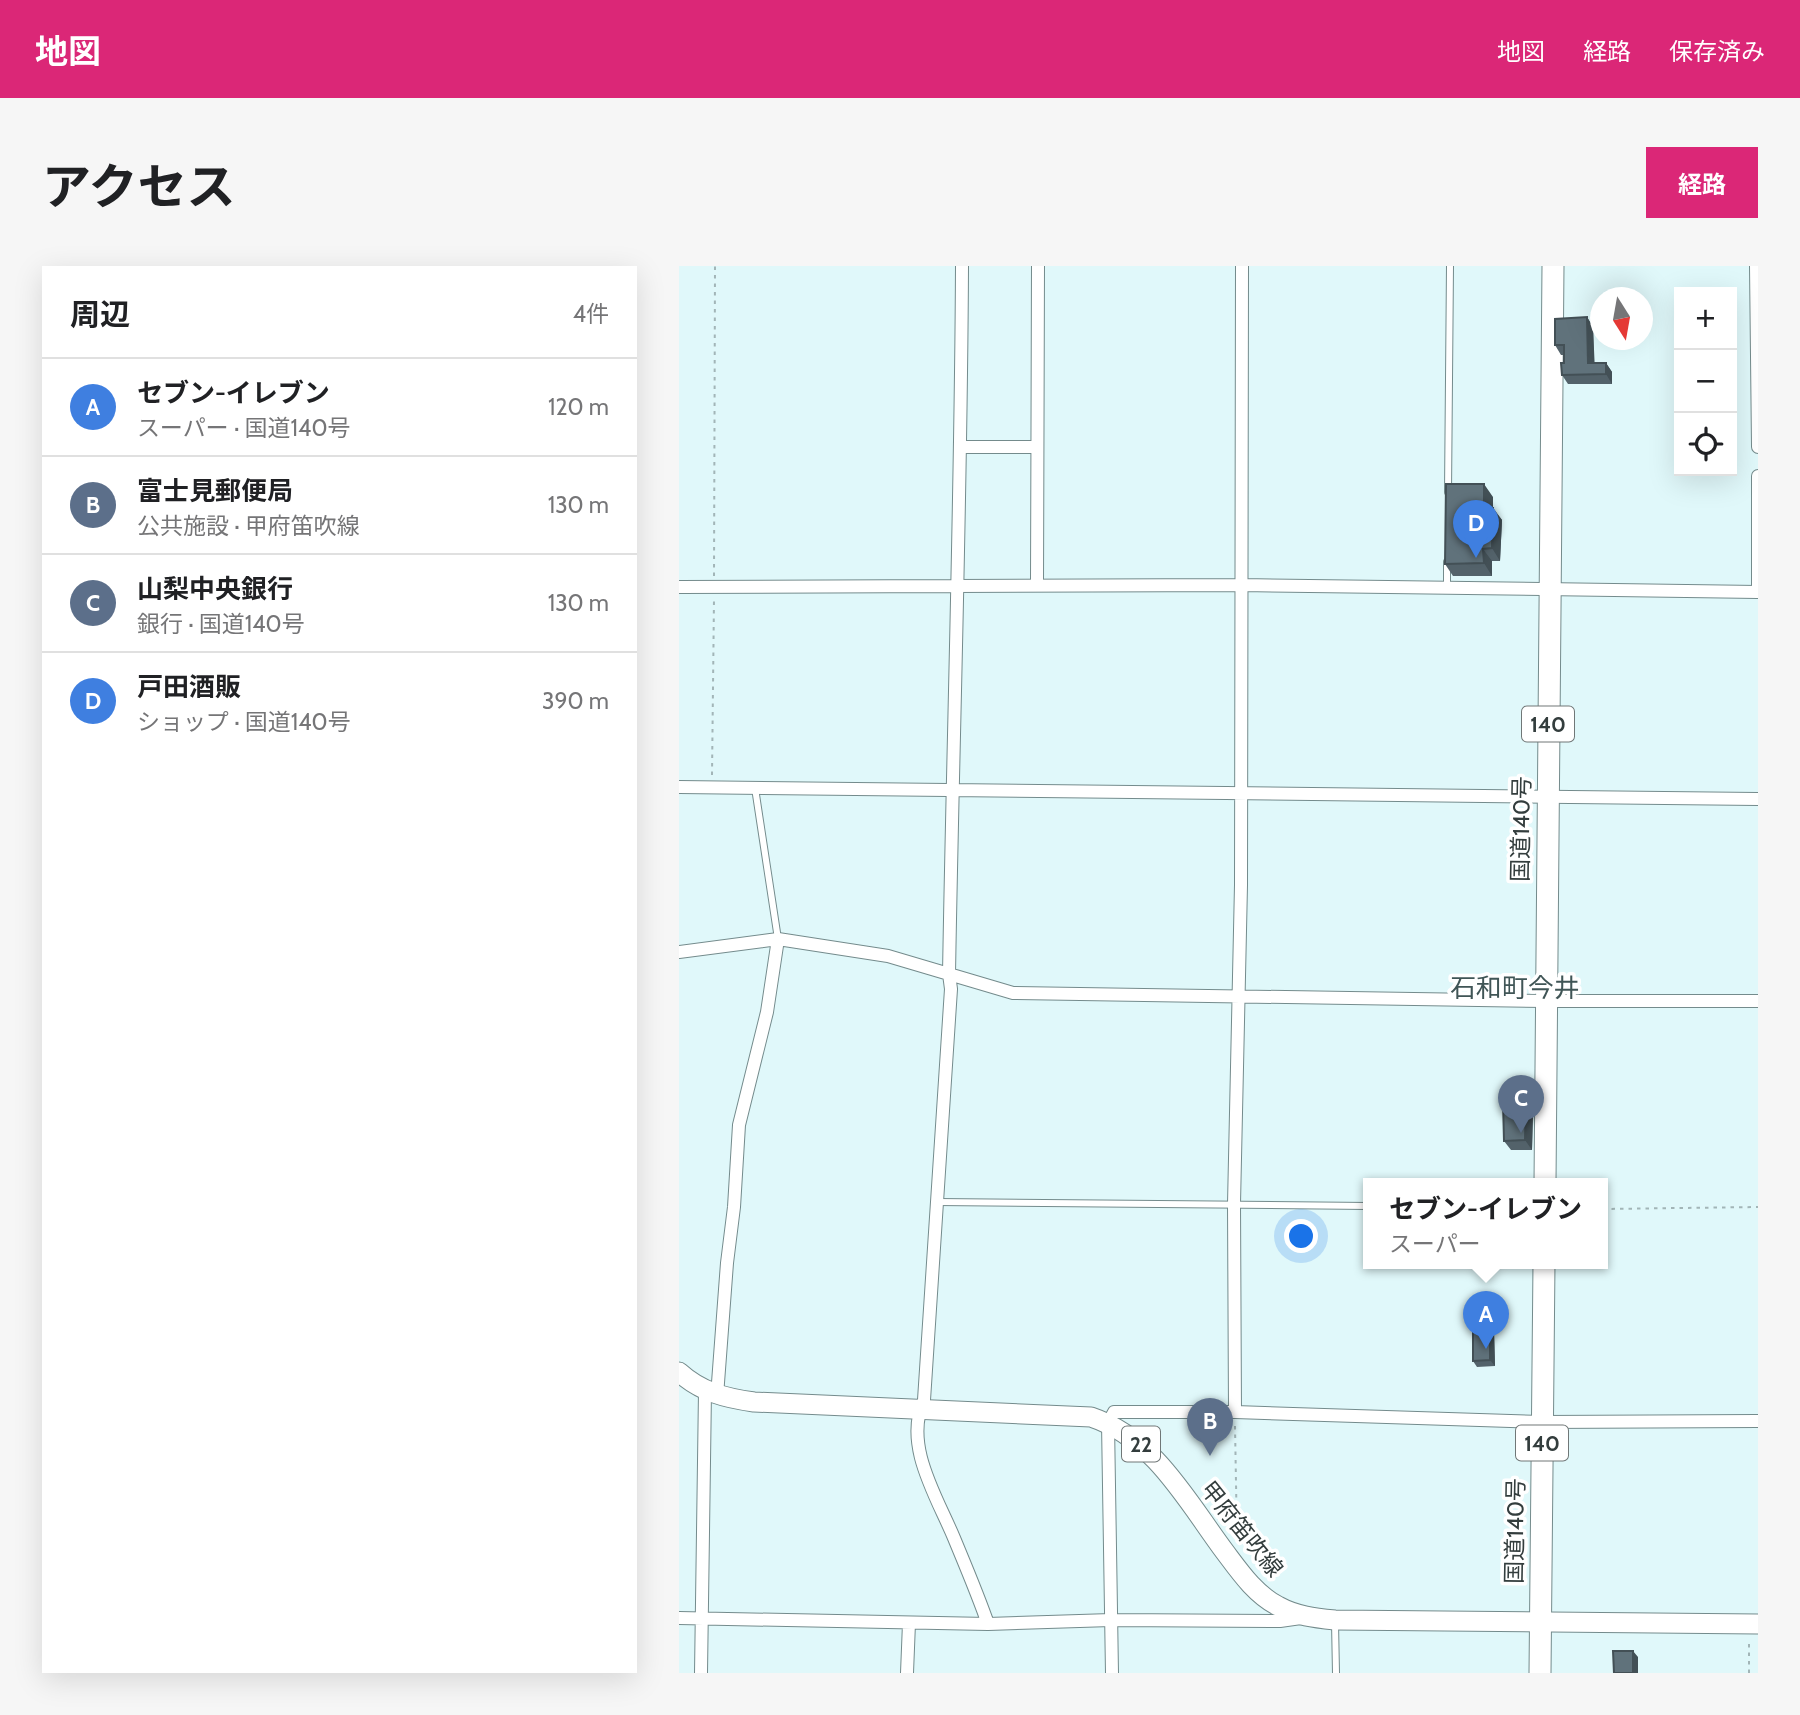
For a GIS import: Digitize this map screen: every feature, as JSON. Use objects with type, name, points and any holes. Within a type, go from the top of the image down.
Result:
[{"type":"highway","name":"国道140号","points":[[1545,1178],[1553,266]]},
{"type":"highway","name":"国道140号","points":[[1540,1673],[1544,1269]]},
{"type":"main road","name":"甲府笛吹線","points":[[679,1372],[711,1393],[754,1402],[1091,1417],[1108,1423],[1140,1443],[1161,1466],[1256,1590],[1277,1606],[1307,1618],[1754,1624]]},
{"type":"street","points":[[962,266],[962,447],[952,790],[951,989],[924,1400],[919,1410],[917,1428],[931,1489],[967,1568],[988,1624]]},
{"type":"street","points":[[1037,584],[1038,266]]},
{"type":"street","points":[[1235,1412],[1234,1204],[1241,885],[1242,266]]},
{"type":"street","points":[[1756,266],[1758,447]]},
{"type":"street","points":[[962,447],[1038,447]]},
{"type":"street","points":[[679,586],[1242,585],[1758,592],[1758,475]]},
{"type":"street","points":[[679,787],[1758,799]]},
{"type":"street","points":[[701,1673],[711,1393],[734,1208],[739,1125],[767,1012],[778,939]]},
{"type":"street","points":[[679,952],[778,939],[888,956],[1013,993],[1546,1001],[1758,1001]]},
{"type":"street","points":[[1112,1673],[1108,1423],[1114,1412],[1235,1412],[1542,1422],[1758,1421]]},
{"type":"street","points":[[679,1618],[988,1624],[1111,1620],[1280,1621],[1307,1618]]},
{"type":"street","points":[[907,1673],[909,1623]]},
{"type":"lane","points":[[1448,494],[1450,266]]},
{"type":"lane","points":[[1447,548],[1447,588]]},
{"type":"lane","points":[[755,788],[778,939]]},
{"type":"lane","points":[[937,1202],[1363,1206]]},
{"type":"lane","points":[[1335,1620],[1336,1673]]},
{"type":"path","points":[[712,787],[715,266]]},
{"type":"path","points":[[1608,1209],[1758,1207]]},
{"type":"path","points":[[1235,1412],[1237,1542]]},
{"type":"path","points":[[1749,1673],[1754,1624]]},
{"type":"building","points":[[1587,317],[1588,363],[1606,363],[1606,374],[1562,375],[1564,345],[1555,345],[1555,319]]},
{"type":"building","points":[[1446,484],[1484,484],[1484,508],[1493,508],[1492,548],[1483,549],[1484,563],[1445,564]]},
{"type":"building","points":[[1503,1102],[1526,1102],[1525,1140],[1504,1141]]},
{"type":"building","points":[[1473,1325],[1490,1325],[1490,1360],[1473,1361]]},
{"type":"building","points":[[1613,1651],[1633,1651],[1633,1673],[1614,1673]]},
{"type":"place","name":"戸田酒販","points":[[1476,558]]},
{"type":"place","name":"山梨中央銀行","points":[[1521,1133]]},
{"type":"place","name":"セブン-イレブン","points":[[1486,1349]]},
{"type":"place","name":"富士見郵便局","points":[[1210,1456]]},
{"type":"district","name":"石和町今井","points":[[1515,988]]}]
